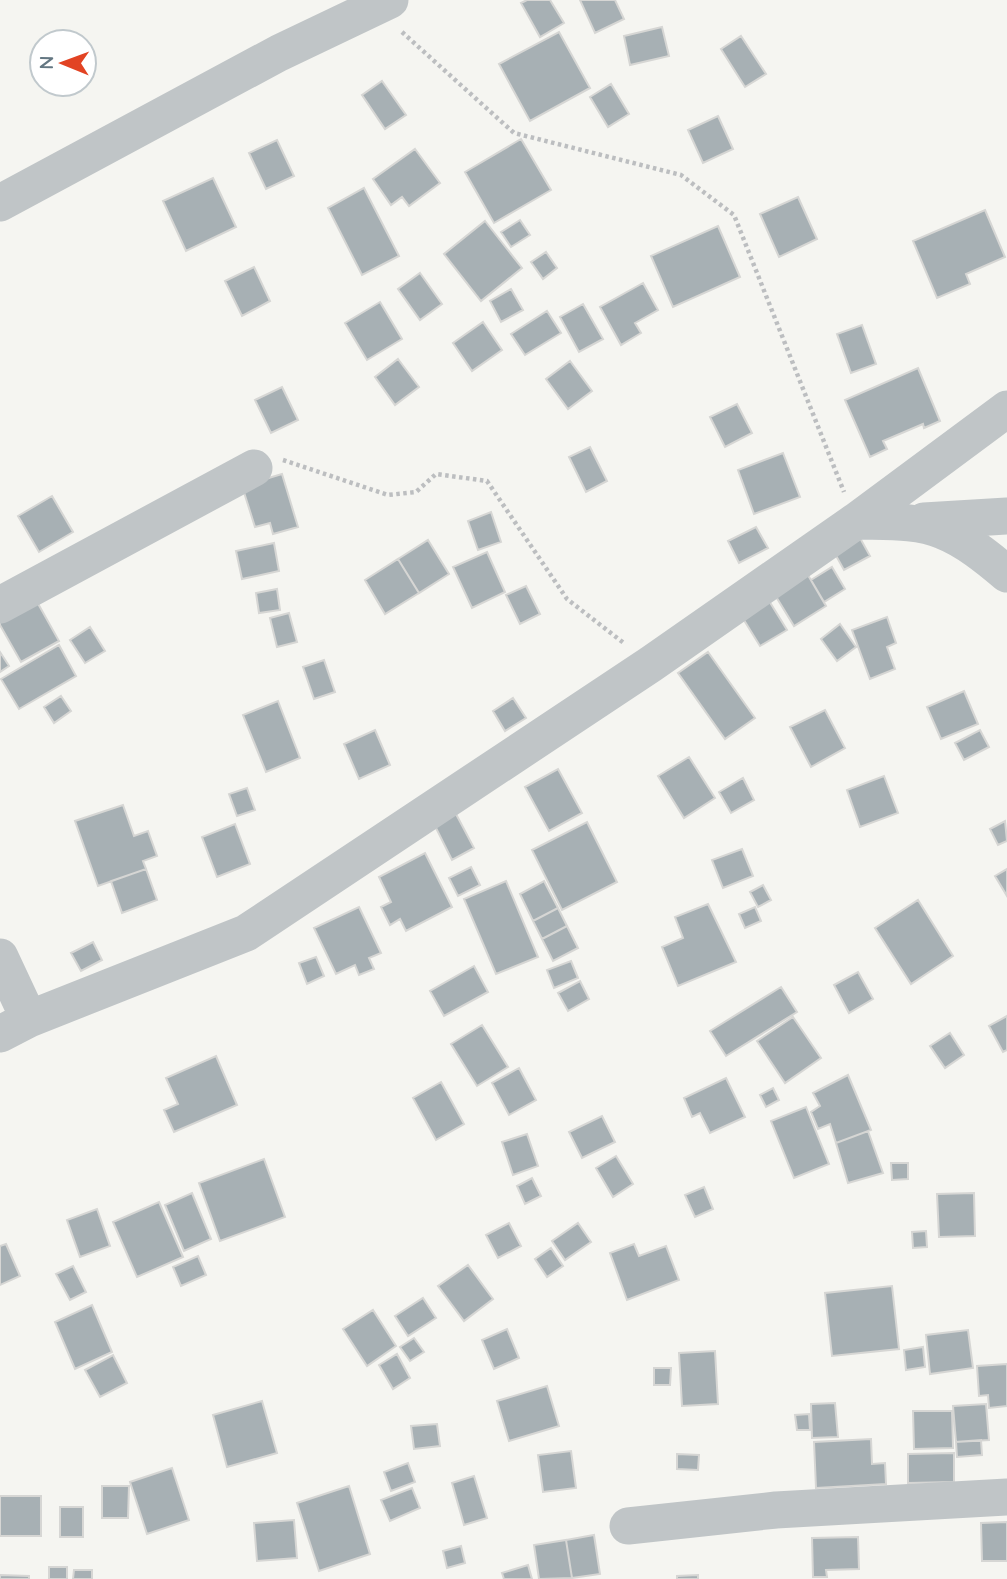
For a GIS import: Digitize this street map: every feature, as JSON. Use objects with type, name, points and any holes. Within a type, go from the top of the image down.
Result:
[{"type":"street","points":[[0,203],[279,53],[382,4]]},
{"type":"street","points":[[0,957],[15,1026],[246,933],[651,664],[856,521],[1007,410]]},
{"type":"street","points":[[0,605],[254,468]]},
{"type":"street","points":[[856,521],[902,522],[1007,516]]},
{"type":"street","points":[[902,522],[942,530],[985,555],[1007,574]]},
{"type":"street","points":[[628,1526],[776,1510],[1007,1497]]},
{"type":"path","points":[[382,4],[514,133],[681,175],[734,215],[856,521]]},
{"type":"path","points":[[254,468],[263,458],[288,460],[388,495],[416,492],[436,474],[487,481],[567,599],[651,664]]},
{"type":"building","points":[[527,0],[550,0],[564,23],[540,37],[521,3]]},
{"type":"building","points":[[580,0],[615,0],[624,19],[595,33]]},
{"type":"building","points":[[662,27],[669,56],[630,65],[624,36]]},
{"type":"building","points":[[559,32],[590,88],[530,121],[499,64]]},
{"type":"building","points":[[741,36],[766,74],[745,87],[721,49]]},
{"type":"building","points":[[382,81],[406,115],[385,129],[362,95]]},
{"type":"building","points":[[611,84],[629,114],[608,127],[590,97]]},
{"type":"building","points":[[718,116],[733,149],[703,163],[688,130]]},
{"type":"building","points":[[521,139],[551,190],[494,223],[465,172]]},
{"type":"building","points":[[277,140],[294,176],[266,189],[249,153]]},
{"type":"building","points":[[415,149],[440,183],[409,206],[402,197],[391,205],[373,179]]},
{"type":"building","points":[[213,178],[236,227],[186,251],[163,201]]},
{"type":"building","points":[[364,188],[399,256],[362,275],[328,208]]},
{"type":"building","points":[[798,197],[817,239],[779,257],[760,214]]},
{"type":"building","points":[[985,210],[1005,257],[966,274],[970,284],[937,298],[913,241]]},
{"type":"building","points":[[520,220],[530,235],[511,247],[501,232]]},
{"type":"building","points":[[485,221],[522,268],[481,301],[444,254]]},
{"type":"building","points":[[718,226],[740,277],[673,307],[651,256]]},
{"type":"building","points":[[546,252],[557,268],[543,279],[531,262]]},
{"type":"building","points":[[254,267],[270,301],[242,316],[225,281]]},
{"type":"building","points":[[420,273],[442,304],[420,320],[398,289]]},
{"type":"building","points":[[643,283],[658,310],[635,323],[641,333],[621,345],[600,307]]},
{"type":"building","points":[[511,289],[523,310],[501,322],[490,301]]},
{"type":"building","points":[[380,302],[402,339],[367,360],[345,323]]},
{"type":"building","points":[[583,304],[603,339],[579,352],[560,317]]},
{"type":"building","points":[[547,311],[561,333],[525,355],[511,334]]},
{"type":"building","points":[[483,322],[502,350],[472,371],[453,343]]},
{"type":"building","points":[[862,325],[876,364],[851,373],[837,334]]},
{"type":"building","points":[[398,359],[419,387],[395,405],[375,377]]},
{"type":"building","points":[[570,361],[592,391],[568,409],[546,379]]},
{"type":"building","points":[[918,368],[940,421],[924,428],[923,424],[883,441],[887,449],[870,457],[845,400]]},
{"type":"building","points":[[282,387],[298,420],[271,433],[255,400]]},
{"type":"building","points":[[737,404],[752,433],[725,447],[710,417]]},
{"type":"building","points":[[590,447],[607,481],[586,492],[569,457]]},
{"type":"building","points":[[783,453],[800,497],[754,514],[738,470]]},
{"type":"building","points":[[282,474],[298,527],[273,534],[270,523],[255,527],[242,486]]},
{"type":"building","points":[[52,496],[73,532],[39,552],[18,516]]},
{"type":"building","points":[[491,512],[501,542],[478,550],[468,521]]},
{"type":"building","points":[[756,527],[768,548],[739,563],[728,541]]},
{"type":"building","points":[[860,538],[870,556],[844,570],[834,552]]},
{"type":"building","points":[[428,540],[449,574],[419,593],[398,559]]},
{"type":"building","points":[[274,543],[279,571],[242,579],[236,551]]},
{"type":"building","points":[[487,552],[505,592],[472,608],[453,567]]},
{"type":"building","points":[[398,559],[419,593],[385,614],[365,580]]},
{"type":"building","points":[[832,567],[845,589],[824,602],[811,580]]},
{"type":"building","points":[[805,570],[826,606],[794,626],[772,590]]},
{"type":"building","points":[[526,586],[540,614],[520,624],[506,595]]},
{"type":"building","points":[[277,589],[280,610],[259,613],[256,593]]},
{"type":"building","points":[[766,596],[787,630],[760,646],[739,612]]},
{"type":"building","points":[[36,600],[59,641],[21,662],[0,621]]},
{"type":"building","points":[[289,613],[297,642],[277,647],[270,618]]},
{"type":"building","points":[[887,617],[896,643],[887,647],[895,669],[870,679],[852,630]]},
{"type":"building","points":[[840,624],[856,647],[837,661],[821,639]]},
{"type":"building","points":[[90,627],[105,651],[85,663],[70,640]]},
{"type":"building","points":[[59,645],[76,676],[19,709],[1,679]]},
{"type":"building","points":[[0,652],[9,666],[0,672]]},
{"type":"building","points":[[708,652],[755,718],[725,739],[678,673]]},
{"type":"building","points":[[324,660],[335,692],[314,699],[303,667]]},
{"type":"building","points":[[964,691],[978,724],[941,739],[927,707]]},
{"type":"building","points":[[61,696],[71,711],[54,723],[44,707]]},
{"type":"building","points":[[513,698],[526,718],[505,731],[493,711]]},
{"type":"building","points":[[278,701],[300,758],[266,772],[243,715]]},
{"type":"building","points":[[825,710],[845,748],[811,767],[790,727]]},
{"type":"building","points":[[375,730],[390,765],[359,779],[344,744]]},
{"type":"building","points":[[980,730],[989,747],[964,760],[955,743]]},
{"type":"building","points":[[689,757],[715,798],[684,818],[658,776]]},
{"type":"building","points":[[558,769],[582,813],[549,831],[525,787]]},
{"type":"building","points":[[884,776],[898,813],[860,827],[847,790]]},
{"type":"building","points":[[743,778],[754,800],[731,813],[719,792]]},
{"type":"building","points":[[247,788],[255,810],[237,816],[229,794]]},
{"type":"building","points":[[123,805],[134,836],[148,831],[157,856],[143,861],[146,869],[98,886],[75,821]]},
{"type":"building","points":[[456,814],[474,848],[452,860],[435,826]]},
{"type":"building","points":[[1005,821],[1007,841],[998,845],[990,829]]},
{"type":"building","points":[[587,822],[617,882],[562,910],[532,850]]},
{"type":"building","points":[[235,824],[250,864],[217,877],[202,837]]},
{"type":"building","points":[[742,849],[753,876],[723,888],[712,860]]},
{"type":"building","points":[[425,853],[452,907],[406,931],[400,919],[390,925],[381,907],[391,902],[379,877]]},
{"type":"building","points":[[471,867],[480,885],[458,896],[449,878]]},
{"type":"building","points":[[146,869],[157,900],[122,913],[111,881]]},
{"type":"building","points":[[1007,869],[1007,896],[995,876]]},
{"type":"building","points":[[506,881],[538,957],[496,974],[464,899]]},
{"type":"building","points":[[544,881],[558,908],[533,921],[520,894]]},
{"type":"building","points":[[763,885],[771,900],[758,907],[750,892]]},
{"type":"building","points":[[918,900],[953,956],[911,984],[875,928]]},
{"type":"building","points":[[708,904],[736,962],[678,986],[662,947],[683,938],[675,917]]},
{"type":"building","points":[[359,907],[381,953],[369,958],[374,969],[359,975],[355,965],[336,974],[314,928]]},
{"type":"building","points":[[755,907],[761,921],[745,928],[739,914]]},
{"type":"building","points":[[558,908],[567,926],[542,939],[533,921]]},
{"type":"building","points":[[567,926],[578,948],[553,961],[542,939]]},
{"type":"building","points":[[93,942],[102,960],[81,971],[71,953]]},
{"type":"building","points":[[316,957],[324,976],[307,984],[299,963]]},
{"type":"building","points":[[571,961],[578,978],[554,988],[547,970]]},
{"type":"building","points":[[474,966],[488,992],[444,1016],[430,991]]},
{"type":"building","points":[[858,972],[873,999],[849,1013],[834,985]]},
{"type":"building","points":[[580,981],[589,999],[568,1011],[558,993]]},
{"type":"building","points":[[781,987],[797,1012],[726,1056],[710,1031]]},
{"type":"building","points":[[1007,1016],[1007,1050],[1003,1052],[989,1026]]},
{"type":"building","points":[[793,1017],[821,1058],[785,1083],[757,1041]]},
{"type":"building","points":[[482,1025],[508,1067],[477,1086],[451,1044]]},
{"type":"building","points":[[950,1033],[964,1055],[945,1068],[930,1046]]},
{"type":"building","points":[[216,1056],[237,1105],[174,1132],[164,1110],[178,1104],[166,1078]]},
{"type":"building","points":[[519,1068],[536,1100],[509,1115],[492,1083]]},
{"type":"building","points":[[848,1075],[871,1130],[836,1143],[830,1124],[818,1129],[811,1112],[820,1106],[813,1093]]},
{"type":"building","points":[[726,1078],[745,1117],[710,1133],[700,1113],[692,1117],[684,1098]]},
{"type":"building","points":[[441,1082],[464,1124],[436,1140],[413,1098]]},
{"type":"building","points":[[773,1088],[779,1100],[766,1107],[760,1095]]},
{"type":"building","points":[[806,1107],[829,1164],[794,1178],[771,1121]]},
{"type":"building","points":[[602,1116],[615,1142],[582,1158],[569,1132]]},
{"type":"building","points":[[868,1131],[883,1173],[848,1183],[836,1143]]},
{"type":"building","points":[[527,1134],[538,1166],[513,1175],[502,1142]]},
{"type":"building","points":[[616,1156],[633,1184],[613,1197],[596,1168]]},
{"type":"building","points":[[264,1159],[285,1217],[220,1241],[199,1183]]},
{"type":"building","points":[[891,1163],[908,1163],[908,1179],[892,1180]]},
{"type":"building","points":[[532,1178],[541,1196],[525,1204],[517,1186]]},
{"type":"building","points":[[704,1187],[713,1209],[695,1217],[685,1195]]},
{"type":"building","points":[[192,1193],[211,1239],[184,1251],[165,1205]]},
{"type":"building","points":[[974,1193],[975,1236],[939,1237],[937,1194]]},
{"type":"building","points":[[159,1202],[183,1257],[137,1277],[113,1222]]},
{"type":"building","points":[[97,1209],[110,1246],[80,1257],[67,1220]]},
{"type":"building","points":[[509,1223],[521,1246],[498,1258],[486,1235]]},
{"type":"building","points":[[578,1223],[591,1242],[565,1260],[552,1241]]},
{"type":"building","points":[[926,1231],[927,1247],[913,1248],[912,1232]]},
{"type":"building","points":[[6,1244],[20,1276],[0,1285],[0,1246]]},
{"type":"building","points":[[634,1244],[639,1256],[666,1246],[679,1280],[627,1300],[610,1253]]},
{"type":"building","points":[[551,1248],[563,1266],[547,1277],[535,1259]]},
{"type":"building","points":[[198,1256],[206,1275],[181,1286],[173,1267]]},
{"type":"building","points":[[468,1265],[493,1299],[464,1321],[438,1286]]},
{"type":"building","points":[[73,1266],[86,1292],[70,1300],[56,1274]]},
{"type":"building","points":[[892,1286],[899,1349],[832,1356],[825,1293]]},
{"type":"building","points":[[423,1298],[436,1318],[408,1336],[395,1316]]},
{"type":"building","points":[[92,1305],[112,1352],[75,1369],[55,1322]]},
{"type":"building","points":[[373,1310],[396,1346],[367,1366],[343,1329]]},
{"type":"building","points":[[507,1329],[519,1358],[494,1369],[482,1340]]},
{"type":"building","points":[[968,1330],[973,1368],[930,1374],[926,1335]]},
{"type":"building","points":[[414,1338],[424,1352],[410,1361],[400,1347]]},
{"type":"building","points":[[923,1347],[925,1367],[906,1370],[904,1350]]},
{"type":"building","points":[[715,1351],[718,1404],[682,1406],[679,1353]]},
{"type":"building","points":[[397,1354],[410,1378],[393,1389],[379,1365]]},
{"type":"building","points":[[113,1355],[127,1383],[100,1397],[85,1370]]},
{"type":"building","points":[[1007,1364],[1007,1406],[989,1408],[988,1395],[979,1396],[977,1366]]},
{"type":"building","points":[[654,1368],[671,1368],[670,1385],[654,1385]]},
{"type":"building","points":[[547,1386],[559,1426],[509,1441],[497,1401]]},
{"type":"building","points":[[262,1401],[277,1453],[227,1467],[213,1415]]},
{"type":"building","points":[[835,1403],[838,1437],[812,1438],[811,1404]]},
{"type":"building","points":[[986,1404],[989,1440],[956,1442],[953,1406]]},
{"type":"building","points":[[913,1411],[952,1411],[953,1448],[914,1449]]},
{"type":"building","points":[[809,1414],[810,1430],[797,1430],[795,1415]]},
{"type":"building","points":[[437,1424],[440,1446],[414,1449],[411,1426]]},
{"type":"building","points":[[871,1439],[872,1464],[885,1463],[886,1484],[816,1488],[814,1442]]},
{"type":"building","points":[[981,1440],[982,1455],[957,1457],[956,1442]]},
{"type":"building","points":[[571,1451],[576,1488],[543,1492],[538,1455]]},
{"type":"building","points":[[954,1453],[954,1482],[908,1483],[908,1454]]},
{"type":"building","points":[[677,1454],[699,1455],[698,1470],[677,1469]]},
{"type":"building","points":[[408,1463],[415,1482],[391,1491],[384,1472]]},
{"type":"building","points":[[172,1468],[189,1520],[147,1534],[130,1482]]},
{"type":"building","points":[[474,1476],[487,1518],[464,1525],[452,1483]]},
{"type":"building","points":[[102,1486],[129,1486],[128,1518],[102,1518]]},
{"type":"building","points":[[349,1486],[370,1554],[319,1571],[297,1503]]},
{"type":"building","points":[[412,1488],[420,1508],[390,1521],[381,1500]]},
{"type":"building","points":[[0,1496],[41,1496],[41,1536],[0,1536]]},
{"type":"building","points":[[60,1507],[83,1507],[83,1537],[60,1537]]},
{"type":"building","points":[[294,1520],[297,1558],[257,1561],[254,1523]]},
{"type":"building","points":[[1007,1522],[1007,1561],[982,1561],[981,1523]]},
{"type":"building","points":[[594,1535],[600,1574],[572,1578],[566,1540]]},
{"type":"building","points":[[858,1537],[859,1569],[826,1570],[827,1577],[813,1577],[812,1538]]},
{"type":"building","points":[[566,1540],[572,1578],[539,1579],[534,1545]]},
{"type":"building","points":[[461,1546],[465,1563],[447,1568],[443,1551]]},
{"type":"building","points":[[528,1565],[532,1579],[504,1579],[502,1573]]},
{"type":"building","points":[[49,1567],[67,1567],[67,1579],[49,1579]]},
{"type":"building","points":[[74,1570],[92,1570],[92,1579],[73,1579]]},
{"type":"building","points":[[0,1575],[29,1576],[29,1579],[0,1579]]},
{"type":"building","points":[[698,1575],[698,1579],[677,1579],[677,1576]]}]
